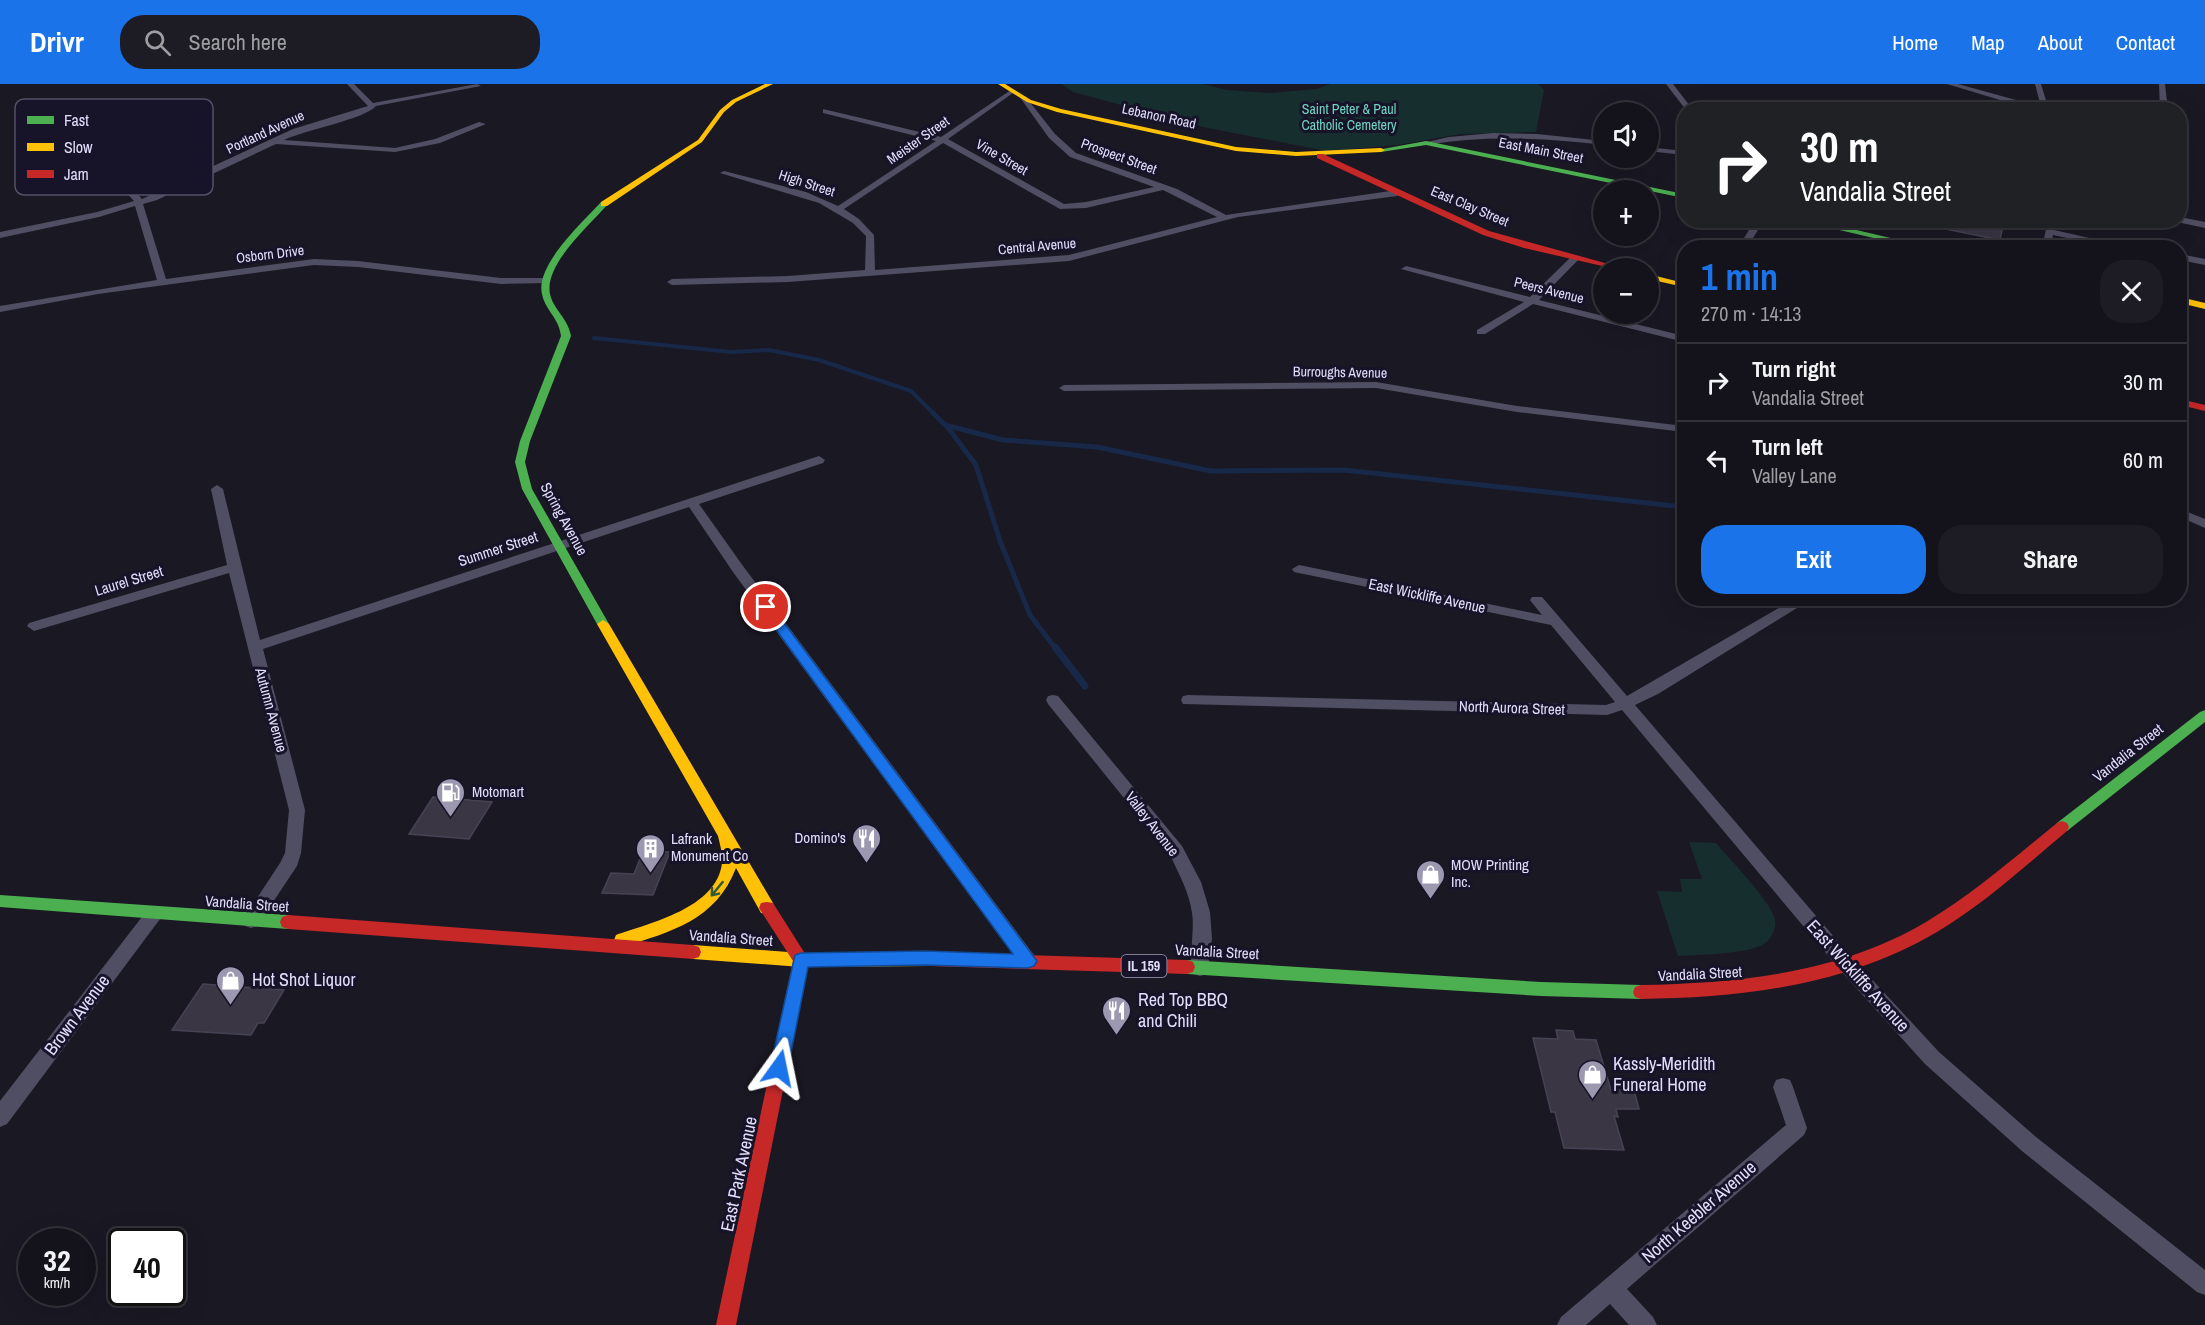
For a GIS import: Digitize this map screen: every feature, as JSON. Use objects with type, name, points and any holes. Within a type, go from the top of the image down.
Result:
[{"type":"street","points":[[350,84],[372,105]]},
{"type":"street","points":[[545,281],[556,259],[604,204],[700,141],[708,133],[718,115],[735,99],[770,84]]},
{"type":"street","points":[[1670,84],[1684,102]]},
{"type":"street","points":[[1950,84],[2015,102]]},
{"type":"street","points":[[2038,84],[2042,102]]},
{"type":"street","points":[[2162,84],[2163,102]]},
{"type":"street","name":"Portland Avenue","points":[[213,171],[308,126],[368,110],[373,107],[372,105],[478,86]]},
{"type":"street","name":"Meister Street","points":[[840,208],[1012,91]]},
{"type":"street","name":"Lebanon Road","points":[[1012,91],[1060,111],[1220,146],[1272,153],[1316,154],[1377,151],[1426,143]]},
{"type":"street","name":"Prospect Street","points":[[1012,91],[1052,136],[1073,155],[1164,187],[1224,218]]},
{"type":"street","name":"Vine Street","points":[[826,111],[942,139],[1063,207],[1086,205],[1164,187]]},
{"type":"street","points":[[273,141],[395,150],[437,141],[482,124]]},
{"type":"street","points":[[1426,143],[1468,135],[1503,134],[1543,135],[1593,142]]},
{"type":"street","name":"East Main Street","points":[[1426,143],[1677,195]]},
{"type":"street","points":[[1659,150],[1677,152]]},
{"type":"street","name":"East Clay Street","points":[[1316,154],[1486,233],[1593,262]]},
{"type":"street","name":"High Street","points":[[724,173],[814,198],[840,208],[870,235],[870,273]]},
{"type":"street","name":"Central Avenue","points":[[672,282],[751,281],[1070,258],[1224,218],[1397,193]]},
{"type":"street","points":[[134,195],[162,282]]},
{"type":"street","name":"Portland Avenue","points":[[0,235],[138,203],[158,195]]},
{"type":"street","points":[[2187,221],[2205,225]]},
{"type":"street","points":[[1838,228],[1892,240]]},
{"type":"street","points":[[2048,240],[2050,228]]},
{"type":"street","points":[[2049,232],[2090,240]]},
{"type":"street","points":[[1481,332],[1533,300],[1575,258]]},
{"type":"street","points":[[2187,258],[2205,262]]},
{"type":"street","name":"Osborn Drive","points":[[0,309],[162,282],[288,264],[326,262],[501,280],[545,281]]},
{"type":"street","name":"Peers Avenue","points":[[1406,269],[1677,337]]},
{"type":"street","points":[[1659,279],[1677,283]]},
{"type":"street","name":"Spring Avenue","points":[[545,281],[546,295],[565,323],[566,336],[525,441],[520,462],[528,489],[760,897],[801,960]]},
{"type":"street","points":[[2187,302],[2205,306]]},
{"type":"street","name":"Burroughs Avenue","points":[[1064,387],[1376,385],[1517,409],[1677,428]]},
{"type":"street","points":[[2187,404],[2205,408]]},
{"type":"street","name":"Summer Street","points":[[255,647],[819,460]]},
{"type":"street","name":"Autumn Avenue","points":[[217,489],[234,567],[295,797],[296,842],[288,866],[251,921]]},
{"type":"street","points":[[692,503],[1028,961]]},
{"type":"street","points":[[2187,516],[2205,524]]},
{"type":"street","name":"Laurel Street","points":[[34,626],[234,567]]},
{"type":"street","name":"East Wickliffe Avenue","points":[[1299,569],[1556,622]]},
{"type":"street","name":"East Wickliffe Avenue","points":[[1537,600],[1847,965],[1908,1033],[1978,1100],[2030,1144],[2205,1284]]},
{"type":"street","name":"North Aurora Street","points":[[1188,700],[1607,710],[1625,704],[1793,606]]},
{"type":"street","name":"Valley Avenue","points":[[1053,700],[1176,851],[1192,882],[1201,912],[1203,939],[1200,968]]},
{"type":"street","name":"Vandalia Street","points":[[0,901],[801,960],[925,958],[1028,961],[1200,968],[1672,994],[1726,991],[1777,984],[1847,965],[1906,941],[1967,903],[2205,715]]},
{"type":"street","points":[[606,945],[648,933],[691,912],[717,892],[725,879],[729,864],[725,835]]},
{"type":"street","name":"Brown Avenue","points":[[0,1117],[154,914]]},
{"type":"street","name":"East Park Avenue","points":[[726,1325],[801,960]]},
{"type":"street","name":"North Keebler Avenue","points":[[1569,1325],[1797,1128],[1783,1087]]},
{"type":"street","points":[[1611,1288],[1645,1325]]},
{"type":"green space","name":"Saint Peter & Paul Catholic Cemetery","points":[[1061,84],[1203,84],[1227,90],[1269,93],[1316,89],[1331,84],[1538,84],[1544,90],[1536,132],[1461,134],[1397,145],[1326,151],[1203,127],[1073,92]]},
{"type":"green space","points":[[1689,842],[1716,843],[1758,892],[1775,920],[1774,930],[1767,942],[1735,952],[1678,956],[1657,891],[1682,892],[1680,879],[1702,879]]},
{"type":"building","points":[[1940,228],[2002,228],[2000,240]]},
{"type":"building","name":"Motomart","points":[[433,797],[492,802],[469,839],[409,834]]},
{"type":"building","name":"Lafrank Monument Co","points":[[643,851],[670,852],[653,895],[602,893],[611,873],[634,874]]},
{"type":"building","name":"Hot Shot Liquor","points":[[203,984],[284,990],[264,1023],[258,1023],[251,1035],[172,1030]]},
{"type":"building","name":"Kassly-Meridith Funeral Home","points":[[1556,1030],[1573,1031],[1575,1039],[1596,1040],[1611,1090],[1634,1090],[1639,1109],[1616,1109],[1618,1117],[1614,1116],[1624,1150],[1564,1148],[1555,1112],[1551,1112],[1533,1038],[1558,1039]]},
{"type":"waterway","points":[[594,338],[731,352],[769,350],[819,360],[911,391],[946,425]]},
{"type":"waterway","points":[[946,425],[1003,440],[1097,447],[1211,471],[1344,470],[1677,506]]},
{"type":"waterway","points":[[946,425],[976,465],[1000,541],[1030,615],[1056,649]]},
{"type":"waterway","points":[[1055,647],[1085,686]]},
{"type":"traffic: fast","points":[[1381,150],[1426,143],[1677,195]]},
{"type":"traffic: fast","points":[[603,624],[527,489],[520,462],[525,441],[566,336],[563,323],[546,295],[545,285],[556,260],[604,204]]},
{"type":"traffic: fast","points":[[1838,228],[1892,240]]},
{"type":"traffic: fast","points":[[2062,827],[2205,715]]},
{"type":"traffic: fast","points":[[0,901],[288,922]]},
{"type":"traffic: fast","points":[[1187,967],[1541,989],[1641,992]]},
{"type":"traffic: slow","points":[[604,204],[700,141],[722,111],[734,101],[770,84]]},
{"type":"traffic: slow","points":[[1001,84],[1029,101],[1059,111],[1236,149],[1296,154],[1381,150]]},
{"type":"traffic: slow","points":[[1659,279],[1677,283]]},
{"type":"traffic: slow","points":[[2187,302],[2205,306]]},
{"type":"traffic: slow","points":[[603,624],[767,908]]},
{"type":"traffic: slow","points":[[622,940],[670,924],[701,907],[713,896],[723,883],[729,867],[725,835]]},
{"type":"traffic: slow","points":[[693,952],[801,960],[930,959]]},
{"type":"traffic: jam","points":[[1320,156],[1486,233],[1527,246],[1593,262]]},
{"type":"traffic: jam","points":[[2187,404],[2205,408]]},
{"type":"traffic: jam","points":[[1641,992],[1754,985],[1828,971],[1863,960],[1898,945],[1949,916],[2062,827]]},
{"type":"traffic: jam","points":[[726,1325],[801,960],[767,908]]},
{"type":"traffic: jam","points":[[288,922],[693,952]]},
{"type":"traffic: jam","points":[[930,959],[1187,967]]},
{"type":"place","name":"Motomart","points":[[451,818]]},
{"type":"place","name":"Domino's","points":[[867,864]]},
{"type":"place","name":"Lafrank Monument Co","points":[[650,874]]},
{"type":"place","name":"MOW Printing Inc.","points":[[1430,900]]},
{"type":"place","name":"Hot Shot Liquor","points":[[231,1006]]},
{"type":"place","name":"Red Top BBQ and Chili","points":[[1117,1036]]},
{"type":"place","name":"Kassly-Meridith Funeral Home","points":[[1592,1100]]},
{"type":"route","points":[[766,607],[1028,961],[925,958],[801,960],[779,1068]]}]
